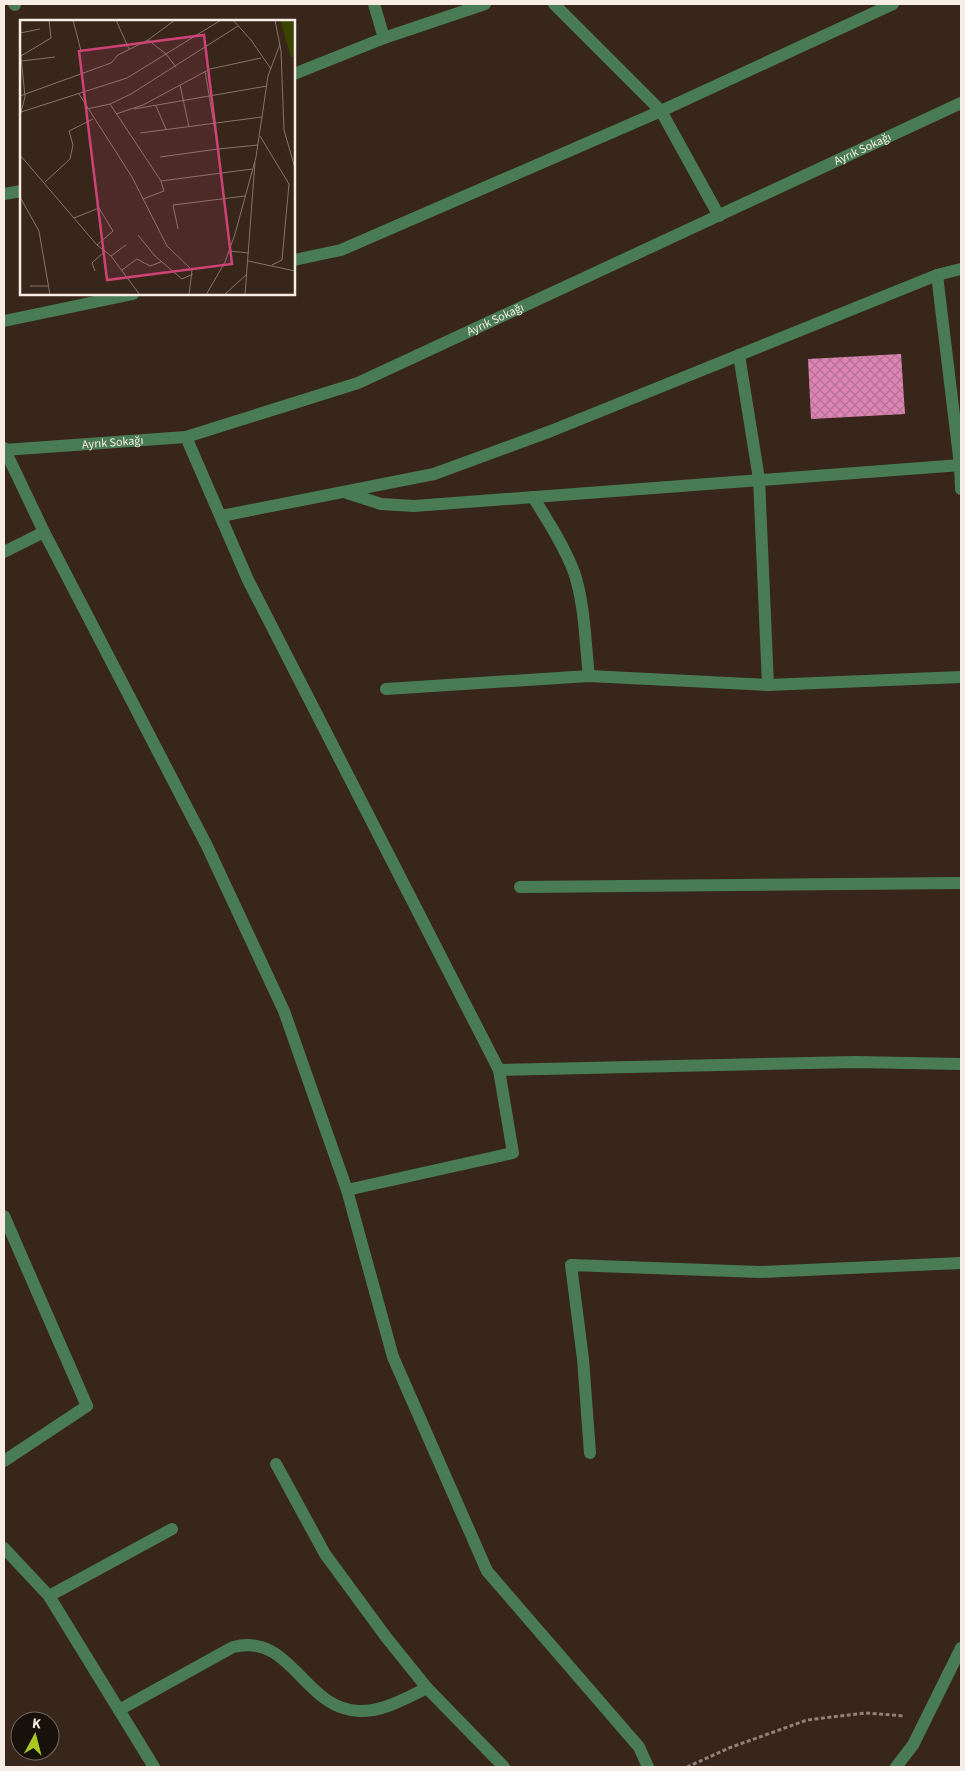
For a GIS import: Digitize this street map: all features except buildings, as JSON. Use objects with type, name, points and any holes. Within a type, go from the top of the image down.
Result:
[{"type":"street","points":[[374,4],[384,38]]},
{"type":"street","points":[[295,74],[384,38],[485,4]]},
{"type":"street","points":[[554,4],[661,111],[719,216]]},
{"type":"street","points":[[295,260],[340,250],[661,111],[893,4]]},
{"type":"street","name":"Ayrık Sokağı","points":[[4,449],[186,437],[358,383],[961,103]]},
{"type":"street","points":[[4,194],[20,191]]},
{"type":"street","points":[[220,516],[434,474],[551,431],[937,276],[961,269]]},
{"type":"street","points":[[937,276],[961,465],[961,489]]},
{"type":"street","points":[[4,321],[128,295]]},
{"type":"street","points":[[739,355],[759,479],[768,685]]},
{"type":"street","points":[[186,437],[248,580],[499,1070],[513,1153],[347,1190]]},
{"type":"street","points":[[4,449],[44,532],[207,846],[284,1011],[347,1190],[393,1357],[487,1570],[638,1747],[648,1767]]},
{"type":"street","points":[[346,492],[394,506],[961,465]]},
{"type":"street","points":[[533,497],[564,550],[574,572],[579,593],[589,676]]},
{"type":"street","points":[[4,552],[44,532]]},
{"type":"street","points":[[386,689],[589,676],[768,685],[961,677]]},
{"type":"street","points":[[520,887],[961,883]]},
{"type":"street","points":[[499,1070],[855,1062],[961,1064]]},
{"type":"street","points":[[4,1216],[87,1406],[4,1461]]},
{"type":"street","points":[[590,1453],[583,1359],[571,1265],[760,1272],[961,1263]]},
{"type":"street","points":[[276,1464],[325,1554],[427,1688],[504,1767]]},
{"type":"street","points":[[49,1596],[172,1529]]},
{"type":"street","points":[[5,1553],[49,1596],[154,1767]]},
{"type":"street","points":[[119,1710],[233,1647],[247,1644],[260,1645],[273,1650],[323,1698],[341,1708],[360,1711],[393,1704],[427,1688]]},
{"type":"street","points":[[896,1767],[913,1745],[957,1668],[961,1648]]},
{"type":"path","points":[[687,1767],[729,1748],[807,1720],[866,1713],[927,1718]]}]
